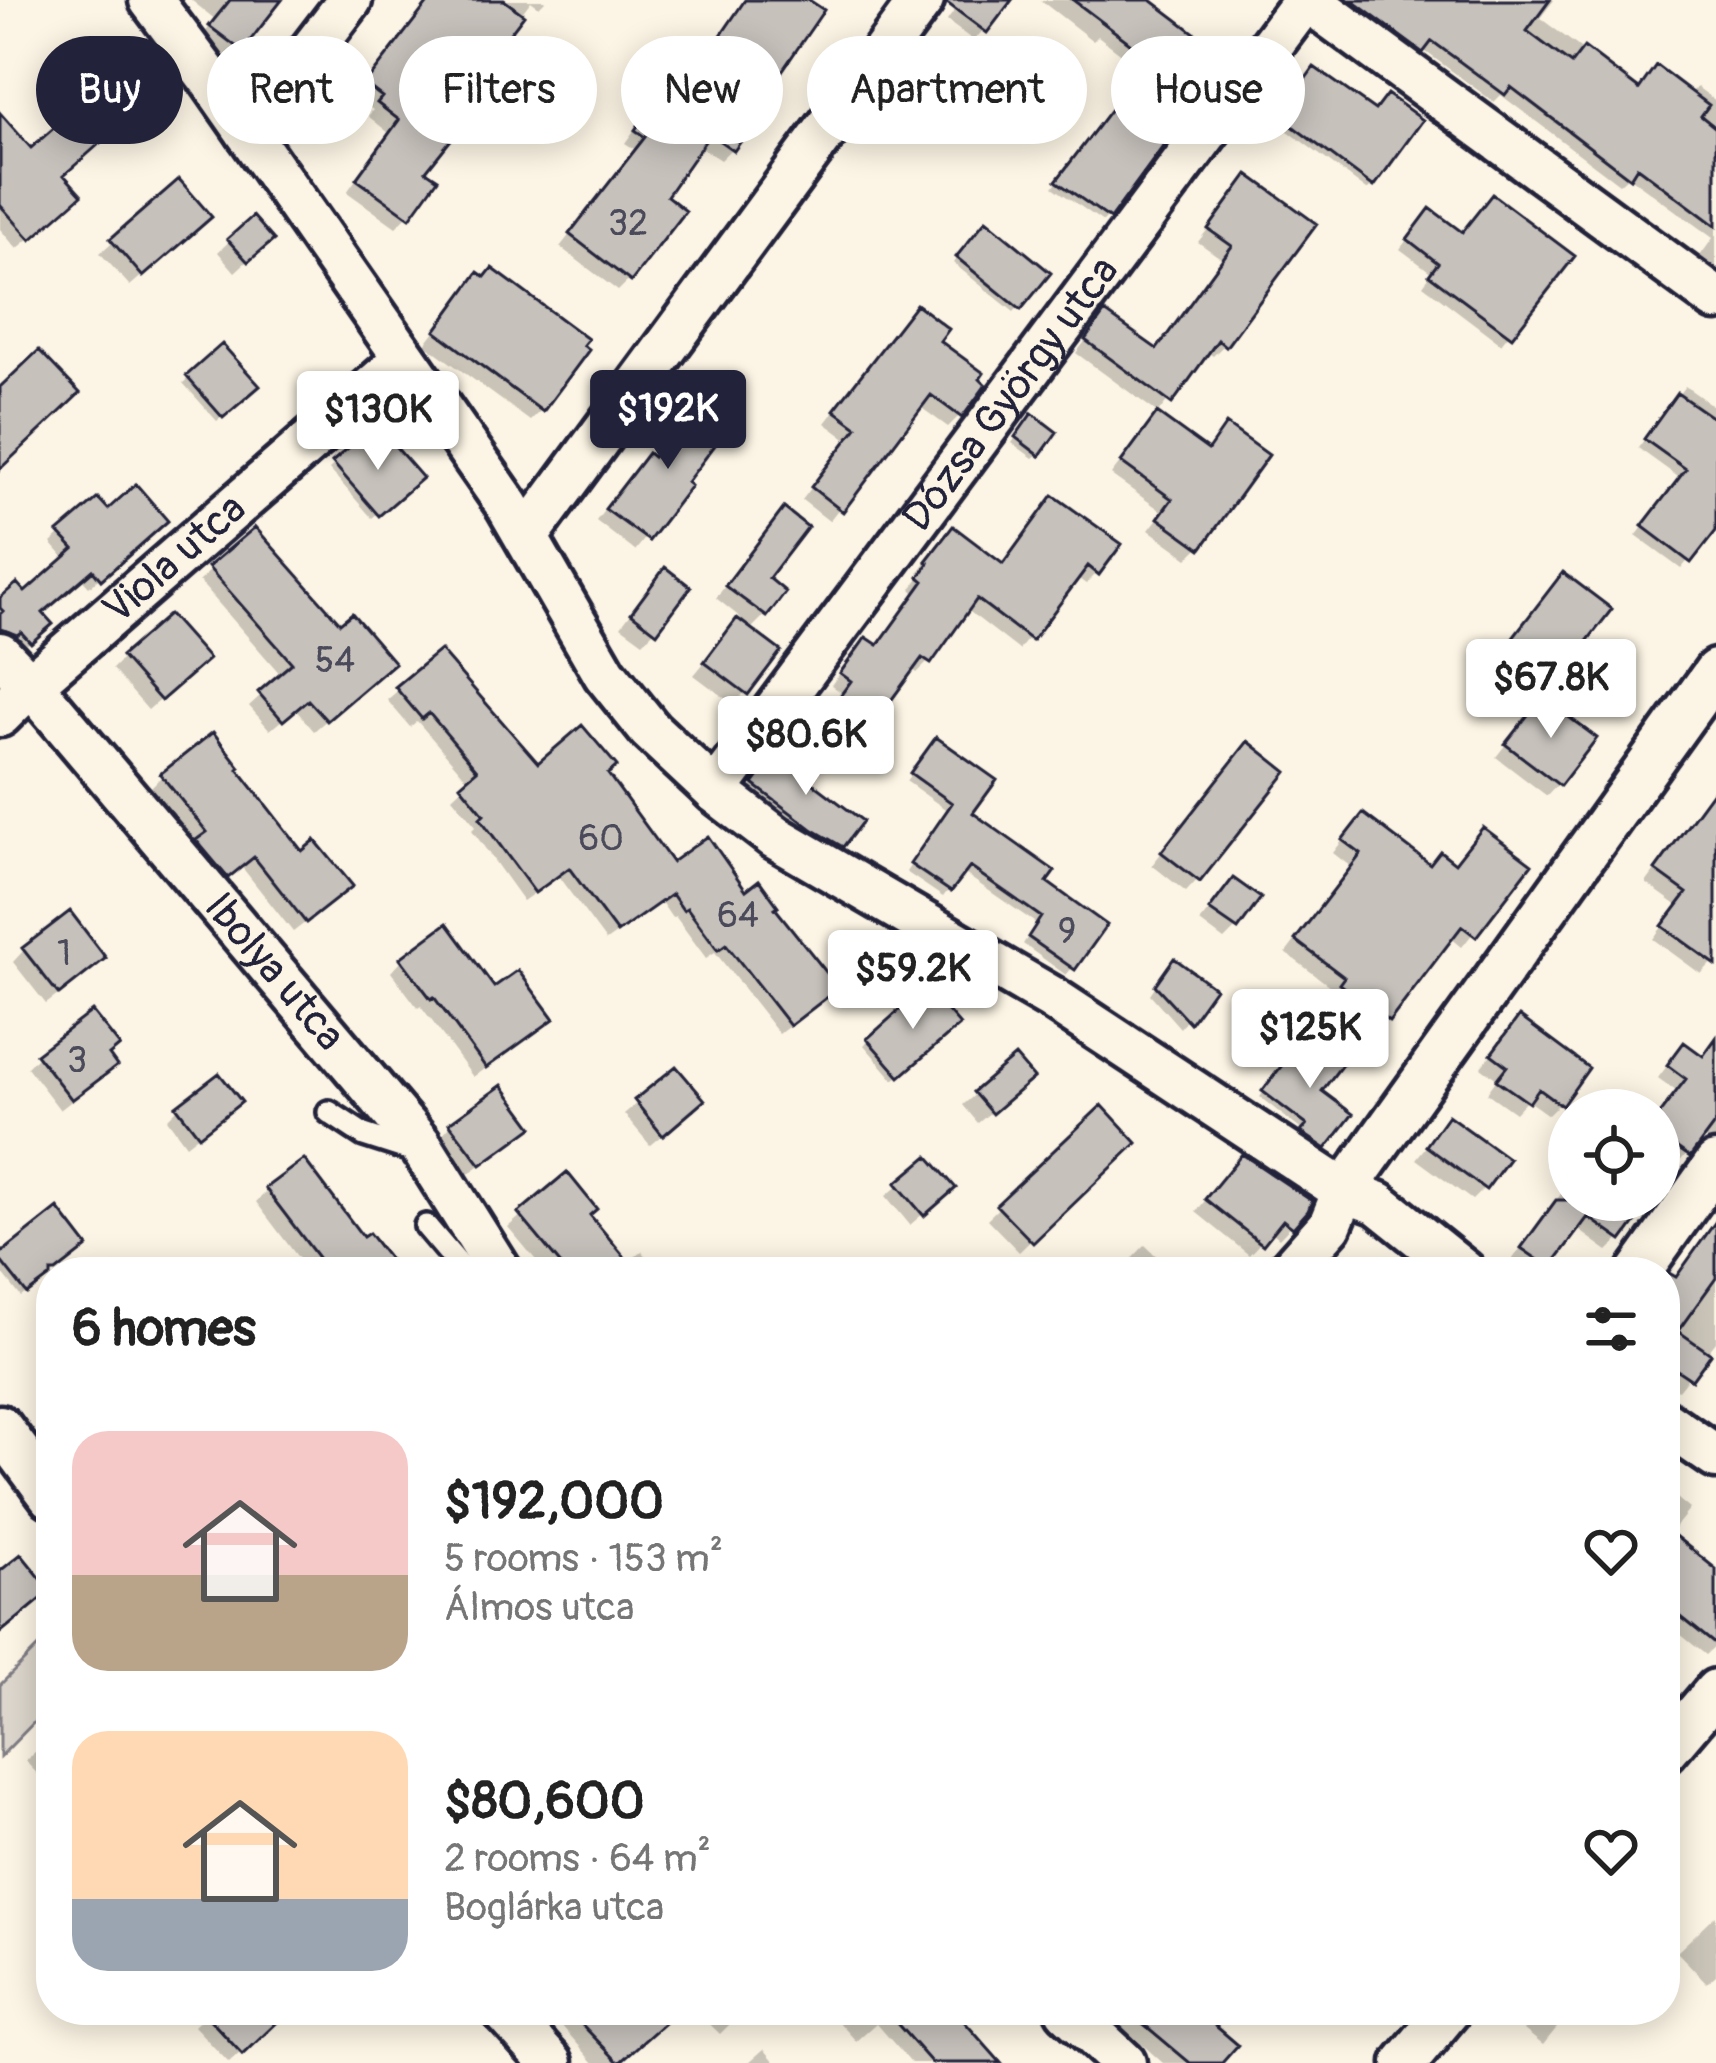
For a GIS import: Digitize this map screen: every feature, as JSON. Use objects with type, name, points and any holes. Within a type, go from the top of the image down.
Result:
[{"type":"street","points":[[151,0],[207,75]]},
{"type":"street","points":[[322,36],[350,0]]},
{"type":"street","points":[[527,536],[922,0]]},
{"type":"street","points":[[1306,0],[1716,299]]},
{"type":"street","name":"Dózsa György utca","points":[[715,790],[1306,0]]},
{"type":"street","points":[[256,144],[527,536],[605,674],[650,730],[775,837],[1050,997],[1344,1191],[1378,1203],[1445,1257]]},
{"type":"street","name":"Viola utca","points":[[0,715],[405,359]]},
{"type":"street","name":"Ibolya utca","points":[[0,654],[426,1154],[491,1257]]},
{"type":"street","points":[[1301,1257],[1330,1225],[1344,1191],[1716,671]]},
{"type":"street","points":[[1650,1257],[1716,1164]]},
{"type":"street","points":[[0,1427],[36,1476]]},
{"type":"street","points":[[1680,1432],[1716,1457]]},
{"type":"street","points":[[1680,1733],[1716,1691]]},
{"type":"street","points":[[516,2025],[550,2063]]},
{"type":"street","points":[[1083,2025],[1124,2063]]},
{"type":"street","points":[[1406,2063],[1437,2025]]},
{"type":"lane","points":[[328,1112],[364,1135],[426,1154]]},
{"type":"lane","points":[[427,1226],[453,1257]]},
{"type":"shaded area","points":[[36,1649],[36,1720],[0,1757],[0,1685]]},
{"type":"building","points":[[230,0],[282,0],[254,36],[222,36],[209,26]]},
{"type":"building","points":[[430,0],[504,0],[524,15],[508,36],[402,36]]},
{"type":"building","points":[[745,0],[809,0],[824,10],[783,70],[783,36],[720,36]]},
{"type":"building","points":[[947,0],[1012,0],[987,33]]},
{"type":"building","points":[[1073,0],[1151,0],[1199,36],[1121,36]]},
{"type":"building","points":[[1351,0],[1550,0],[1527,31],[1571,64],[1584,47],[1639,89],[1656,65],[1709,105],[1701,116],[1716,128],[1716,226],[1637,167],[1630,178],[1511,87],[1505,95],[1432,41],[1423,53]]},
{"type":"building","points":[[399,40],[399,120],[377,103],[382,97],[375,92],[375,71]]},
{"type":"building","points":[[1314,67],[1375,110],[1387,94],[1423,120],[1374,187],[1305,135],[1305,80]]},
{"type":"building","points":[[1111,109],[1111,144],[1165,144],[1110,219],[1056,181]]},
{"type":"building","points":[[0,113],[31,148],[36,144],[99,144],[64,175],[82,195],[31,240],[0,205]]},
{"type":"building","points":[[399,120],[399,144],[448,144],[426,171],[438,179],[410,218],[356,179]]},
{"type":"building","points":[[640,144],[703,144],[667,196],[686,211],[631,282],[569,234]]},
{"type":"building","points":[[1248,174],[1317,224],[1226,347],[1218,340],[1172,404],[1085,340],[1105,312],[1157,349],[1232,246],[1208,229]]},
{"type":"building","points":[[179,179],[212,217],[143,277],[110,239]]},
{"type":"building","points":[[1492,194],[1575,256],[1512,337],[1429,275],[1438,263],[1407,239],[1430,208],[1462,232]]},
{"type":"building","points":[[253,216],[274,240],[248,262],[227,239]]},
{"type":"building","points":[[986,220],[1051,273],[1021,310],[956,257]]},
{"type":"building","points":[[492,268],[588,339],[583,345],[589,350],[543,412],[435,331],[478,272],[485,277]]},
{"type":"building","points":[[916,304],[949,329],[940,341],[984,373],[980,379],[986,385],[962,418],[931,395],[843,512],[811,487],[857,427],[834,410]]},
{"type":"building","points":[[222,344],[260,386],[223,418],[186,376]]},
{"type":"building","points":[[39,350],[80,393],[0,469],[0,387]]},
{"type":"building","points":[[1677,393],[1716,420],[1716,531],[1691,563],[1642,526],[1686,469],[1644,439]]},
{"type":"building","points":[[697,399],[731,424],[649,541],[605,509]]},
{"type":"building","points":[[1032,413],[1057,432],[1040,456],[1015,437]]},
{"type":"building","points":[[1157,413],[1208,450],[1226,424],[1269,455],[1201,549],[1158,518],[1172,499],[1121,462]]},
{"type":"building","points":[[364,434],[377,449],[389,439],[423,478],[379,516],[332,462]]},
{"type":"building","points":[[136,484],[168,521],[101,580],[93,570],[43,613],[53,624],[31,643],[21,632],[0,629],[0,598],[17,583],[25,592],[74,549],[58,532],[98,498],[108,509]]},
{"type":"building","points":[[1053,495],[1122,544],[1099,575],[1088,566],[1032,641],[977,599],[931,664],[922,658],[887,706],[878,699],[858,726],[832,707],[851,681],[840,673],[866,637],[878,645],[924,581],[919,577],[926,561],[953,526],[1003,564]]},
{"type":"building","points":[[784,508],[808,527],[769,578],[786,592],[767,617],[725,586]]},
{"type":"building","points":[[255,527],[340,623],[352,613],[395,663],[327,721],[308,700],[283,721],[258,692],[292,663],[208,567]]},
{"type":"building","points":[[665,567],[691,587],[657,633],[631,613]]},
{"type":"building","points":[[1563,572],[1612,609],[1562,674],[1513,637]]},
{"type":"building","points":[[169,614],[209,659],[161,701],[121,656]]},
{"type":"building","points":[[737,618],[781,651],[748,695],[704,662]]},
{"type":"building","points":[[440,650],[538,763],[582,725],[617,766],[608,774],[672,862],[708,836],[746,890],[759,880],[775,908],[839,988],[790,1026],[726,944],[718,950],[672,894],[617,933],[569,868],[535,893],[460,785],[477,770],[429,713],[422,719],[395,687]]},
{"type":"building","points":[[1542,697],[1597,738],[1560,786],[1505,744]]},
{"type":"building","points":[[213,732],[302,851],[315,840],[353,886],[306,923],[254,857],[228,878],[196,840],[207,832],[160,774]]},
{"type":"building","points":[[936,737],[997,780],[973,813],[1055,871],[1047,882],[1107,925],[1075,970],[1028,937],[1041,917],[970,867],[951,892],[910,864],[952,803],[910,773]]},
{"type":"building","points":[[1248,741],[1287,772],[1200,882],[1161,852]]},
{"type":"building","points":[[781,747],[816,773],[810,781],[863,821],[843,847],[753,784]]},
{"type":"building","points":[[1716,787],[1716,965],[1662,926],[1687,893],[1655,870]]},
{"type":"building","points":[[1363,813],[1430,864],[1440,851],[1455,863],[1483,827],[1532,864],[1476,937],[1462,926],[1389,1022],[1339,984],[1344,977],[1295,940],[1361,854],[1342,840]]},
{"type":"building","points":[[1233,878],[1261,898],[1238,930],[1209,910]]},
{"type":"building","points":[[70,911],[106,958],[59,995],[22,948]]},
{"type":"building","points":[[447,923],[494,987],[518,970],[554,1019],[486,1068],[400,958]]},
{"type":"building","points":[[1174,958],[1215,988],[1190,1023],[1155,985]]},
{"type":"building","points":[[926,986],[960,1025],[900,1077],[867,1039]]},
{"type":"building","points":[[92,1011],[120,1046],[109,1055],[117,1066],[72,1100],[36,1054]]},
{"type":"building","points":[[1519,1016],[1589,1068],[1574,1089],[1548,1089],[1548,1096],[1539,1089],[1529,1103],[1496,1080],[1507,1066],[1491,1054]]},
{"type":"building","points":[[1307,1033],[1344,1062],[1322,1091],[1353,1114],[1326,1149],[1301,1132],[1307,1125],[1262,1091]]},
{"type":"building","points":[[1716,1038],[1716,1122],[1690,1157],[1680,1150],[1678,1089],[1686,1079],[1667,1065],[1684,1042],[1703,1056]]},
{"type":"building","points":[[1015,1056],[1034,1078],[992,1114],[973,1092]]},
{"type":"building","points":[[676,1066],[705,1100],[663,1136],[634,1100]]},
{"type":"building","points":[[219,1073],[242,1102],[199,1136],[176,1106]]},
{"type":"building","points":[[502,1085],[533,1127],[481,1165],[449,1123]]},
{"type":"building","points":[[1102,1105],[1137,1143],[1033,1243],[996,1205]]},
{"type":"building","points":[[1448,1115],[1509,1159],[1486,1190],[1426,1146]]},
{"type":"building","points":[[1242,1154],[1312,1201],[1293,1228],[1283,1220],[1263,1245],[1205,1199]]},
{"type":"building","points":[[928,1156],[956,1188],[924,1216],[896,1183]]},
{"type":"building","points":[[304,1159],[363,1237],[369,1233],[387,1257],[318,1257],[265,1188]]},
{"type":"building","points":[[567,1172],[597,1209],[590,1215],[625,1257],[555,1257],[518,1213]]},
{"type":"building","points":[[58,1208],[88,1247],[75,1257],[36,1257],[36,1287],[27,1294],[0,1254]]},
{"type":"building","points":[[1548,1211],[1548,1221],[1585,1221],[1558,1257],[1534,1257],[1521,1248]]},
{"type":"building","points":[[1594,1221],[1637,1221],[1622,1241]]},
{"type":"building","points":[[1716,1221],[1716,1278],[1680,1328],[1680,1271]]},
{"type":"building","points":[[1680,1332],[1711,1354],[1692,1380],[1680,1372]]},
{"type":"building","points":[[1680,1540],[1716,1569],[1716,1645],[1680,1616]]},
{"type":"building","points":[[21,1554],[36,1572],[36,1603],[0,1633],[0,1571]]},
{"type":"building","points":[[215,2025],[274,2025],[243,2055]]},
{"type":"building","points":[[582,2025],[662,2025],[619,2063]]},
{"type":"building","points":[[898,2025],[967,2025],[1001,2063],[932,2063]]},
{"type":"building","points":[[1145,2025],[1215,2025],[1238,2045],[1222,2063],[1190,2063]]}]
